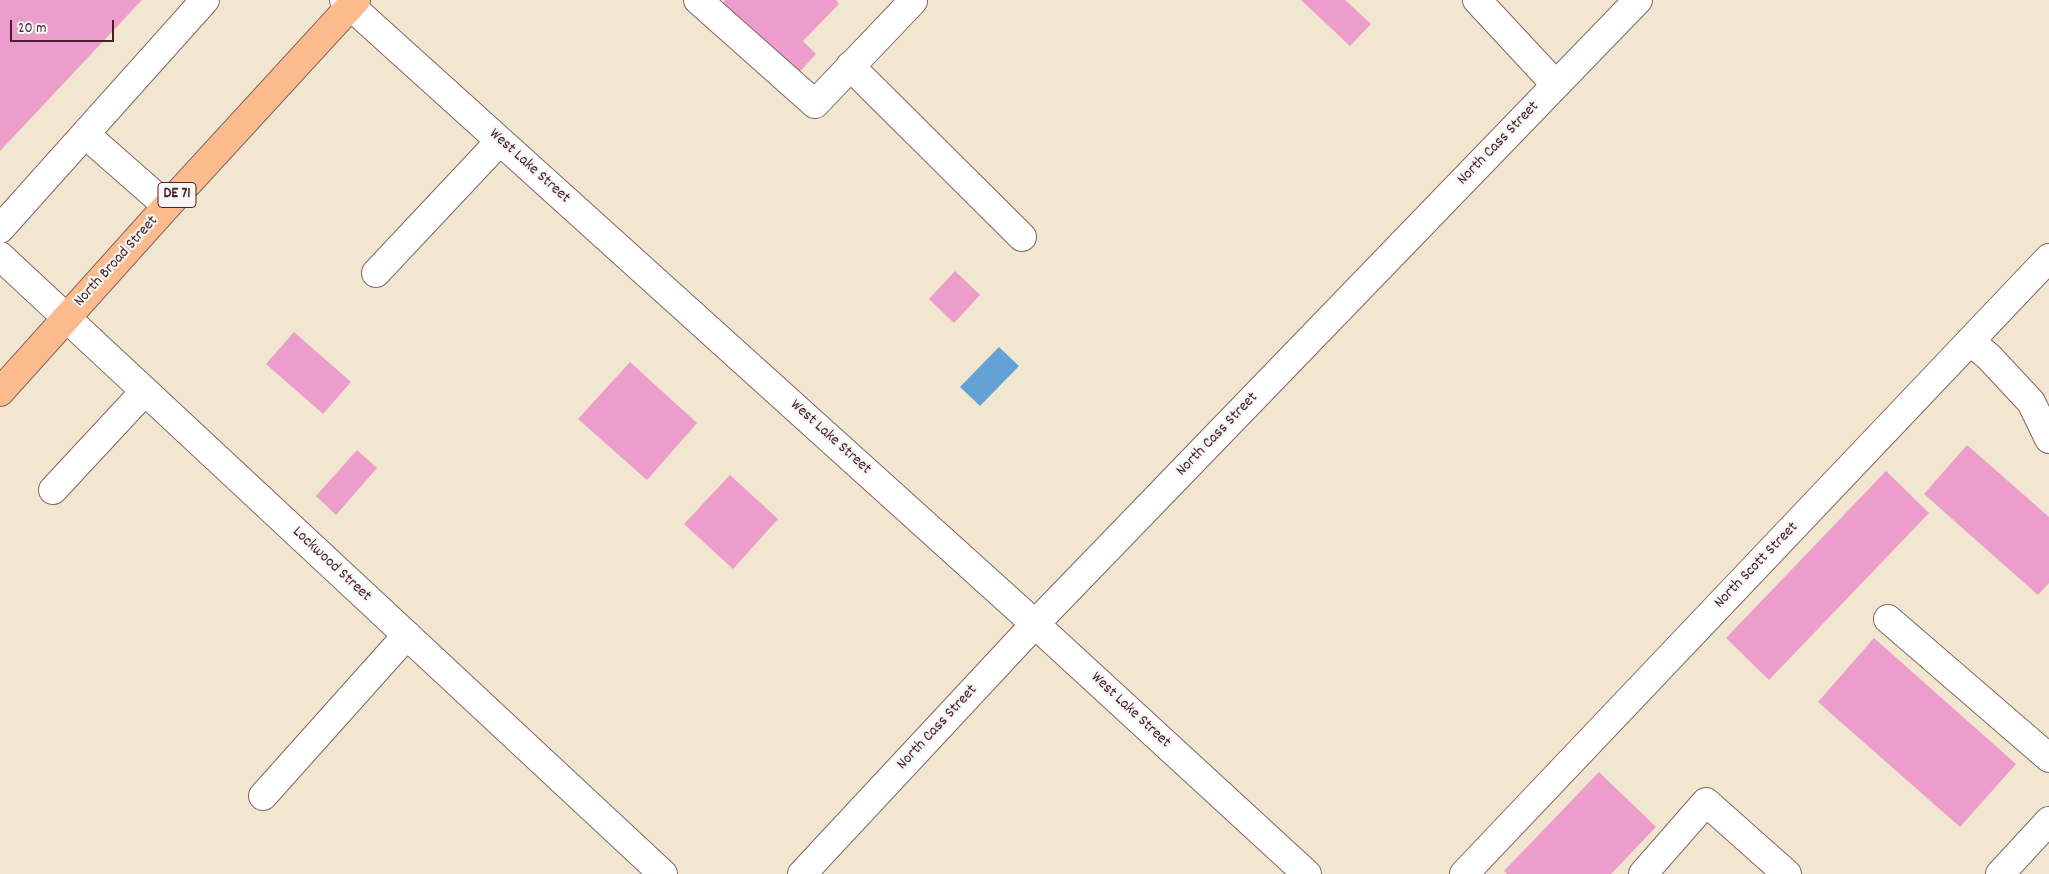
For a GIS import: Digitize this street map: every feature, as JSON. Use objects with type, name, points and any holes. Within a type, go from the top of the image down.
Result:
[{"type":"main road","name":"North Broad Street","points":[[0,392],[350,2]]},
{"type":"street","points":[[0,229],[205,0]]},
{"type":"street","points":[[698,0],[815,104],[913,1],[911,0]]},
{"type":"street","points":[[1477,0],[1556,85]]},
{"type":"street","name":"North Cass Street","points":[[802,874],[1035,624],[1638,0]]},
{"type":"street","name":"West Lake Street","points":[[350,2],[1035,624],[1307,874]]},
{"type":"street","points":[[850,66],[1022,237]]},
{"type":"street","points":[[85,134],[167,206]]},
{"type":"street","points":[[376,273],[500,140]]},
{"type":"street","name":"Lockwood Street","points":[[0,256],[663,874]]},
{"type":"street","name":"North Scott Street","points":[[1464,874],[2049,258]]},
{"type":"street","points":[[1970,341],[1990,357],[2031,402],[2049,439]]},
{"type":"street","points":[[53,490],[145,391]]},
{"type":"street","points":[[1888,619],[2049,758]]},
{"type":"street","points":[[263,796],[407,635]]},
{"type":"street","points":[[1643,874],[1706,802],[1787,874]]},
{"type":"street","points":[[2000,874],[2049,820]]},
{"type":"water","points":[[999,347],[1019,366],[980,406],[960,387]]},
{"type":"building","points":[[0,0],[142,0],[0,151]]},
{"type":"building","points":[[725,0],[836,0],[839,4],[803,41],[816,54],[795,77],[723,2]]},
{"type":"building","points":[[1301,0],[1345,0],[1371,24],[1350,46]]},
{"type":"building","points":[[955,271],[980,295],[954,323],[929,299]]},
{"type":"building","points":[[294,332],[351,382],[323,414],[266,364]]},
{"type":"building","points":[[630,362],[697,423],[647,480],[578,419]]},
{"type":"building","points":[[1967,445],[2049,517],[2049,583],[2038,595],[1924,494]]},
{"type":"building","points":[[357,450],[377,468],[336,515],[316,496]]},
{"type":"building","points":[[1886,471],[1929,513],[1769,680],[1726,638]]},
{"type":"building","points":[[730,475],[778,519],[733,569],[684,524]]},
{"type":"building","points":[[1874,638],[2016,764],[1960,827],[1818,702]]},
{"type":"building","points":[[1599,772],[1656,827],[1611,874],[1507,874],[1504,871]]}]
